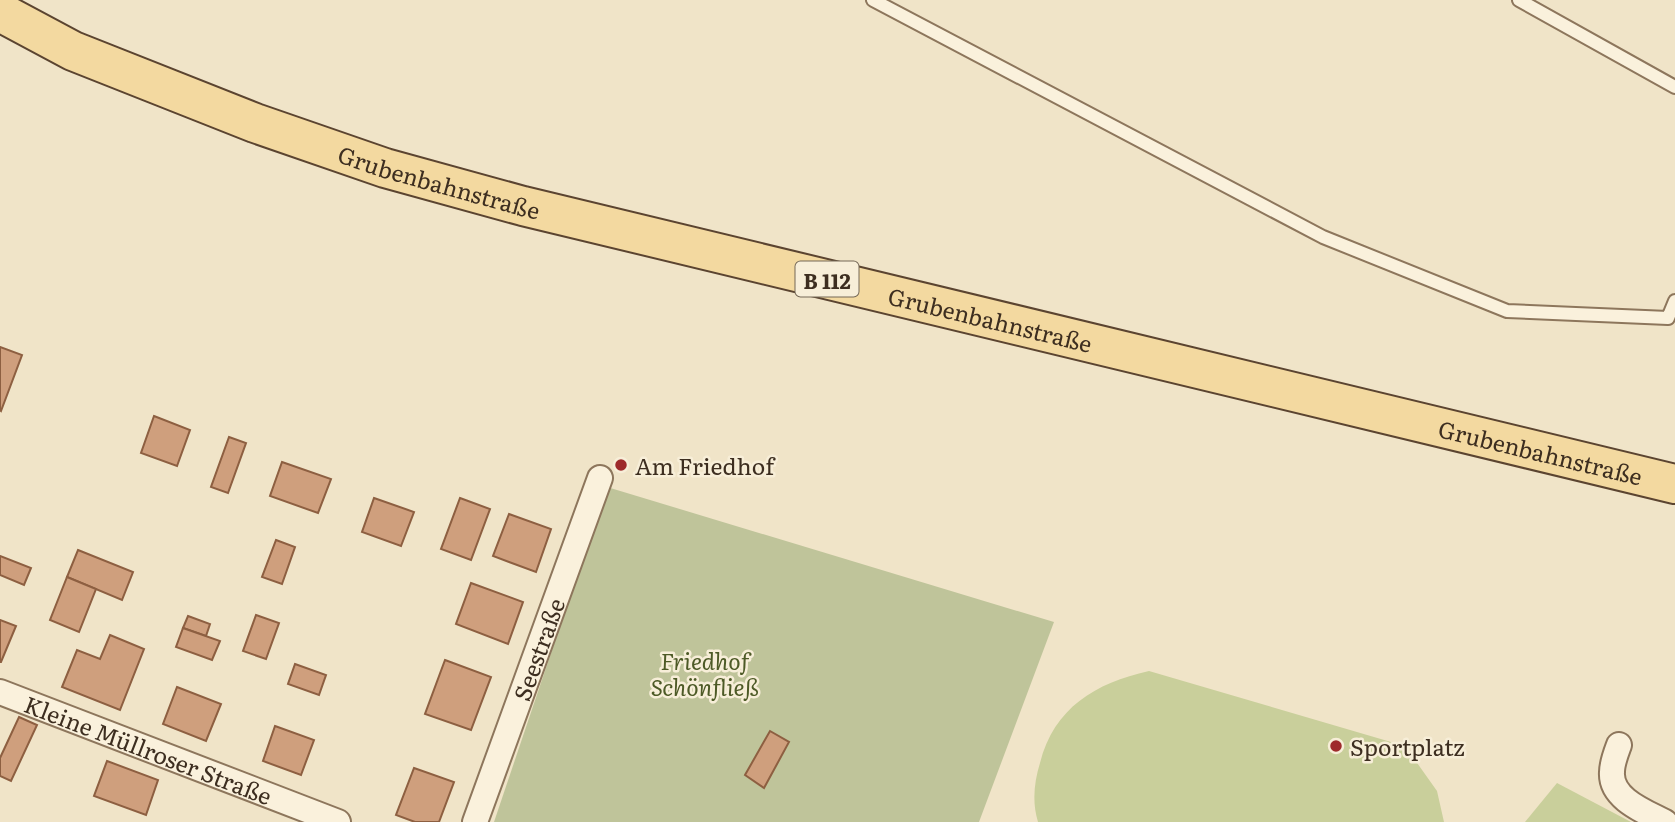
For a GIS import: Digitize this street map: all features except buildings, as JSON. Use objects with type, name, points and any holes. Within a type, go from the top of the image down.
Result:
[{"type":"main road","name":"Grubenbahnstraße","points":[[0,12],[73,51],[255,123],[385,168],[537,209],[1675,484]]},
{"type":"street","name":"Seestraße","points":[[475,822],[600,478]]},
{"type":"street","name":"Kleine Müllroser Straße","points":[[0,692],[338,822]]},
{"type":"street","points":[[1619,745],[1611,774],[1616,786],[1625,801],[1665,822]]},
{"type":"lane","points":[[873,0],[1323,237],[1507,311],[1668,318],[1675,301]]},
{"type":"lane","points":[[1519,0],[1675,87]]},
{"type":"green space","name":"Friedhof Schönfließ","points":[[607,487],[1054,622],[979,822],[494,822]]},
{"type":"green space","name":"Sportplatz","points":[[1149,671],[1391,742],[1415,760],[1437,791],[1444,822],[1038,822],[1034,800],[1036,778],[1046,744],[1055,727],[1079,701],[1094,691],[1129,676]]},
{"type":"green space","points":[[1557,783],[1631,822],[1525,822]]},
{"type":"place","name":"Am Friedhof","points":[[621,465]]},
{"type":"place","name":"Sportplatz","points":[[1336,746]]}]
